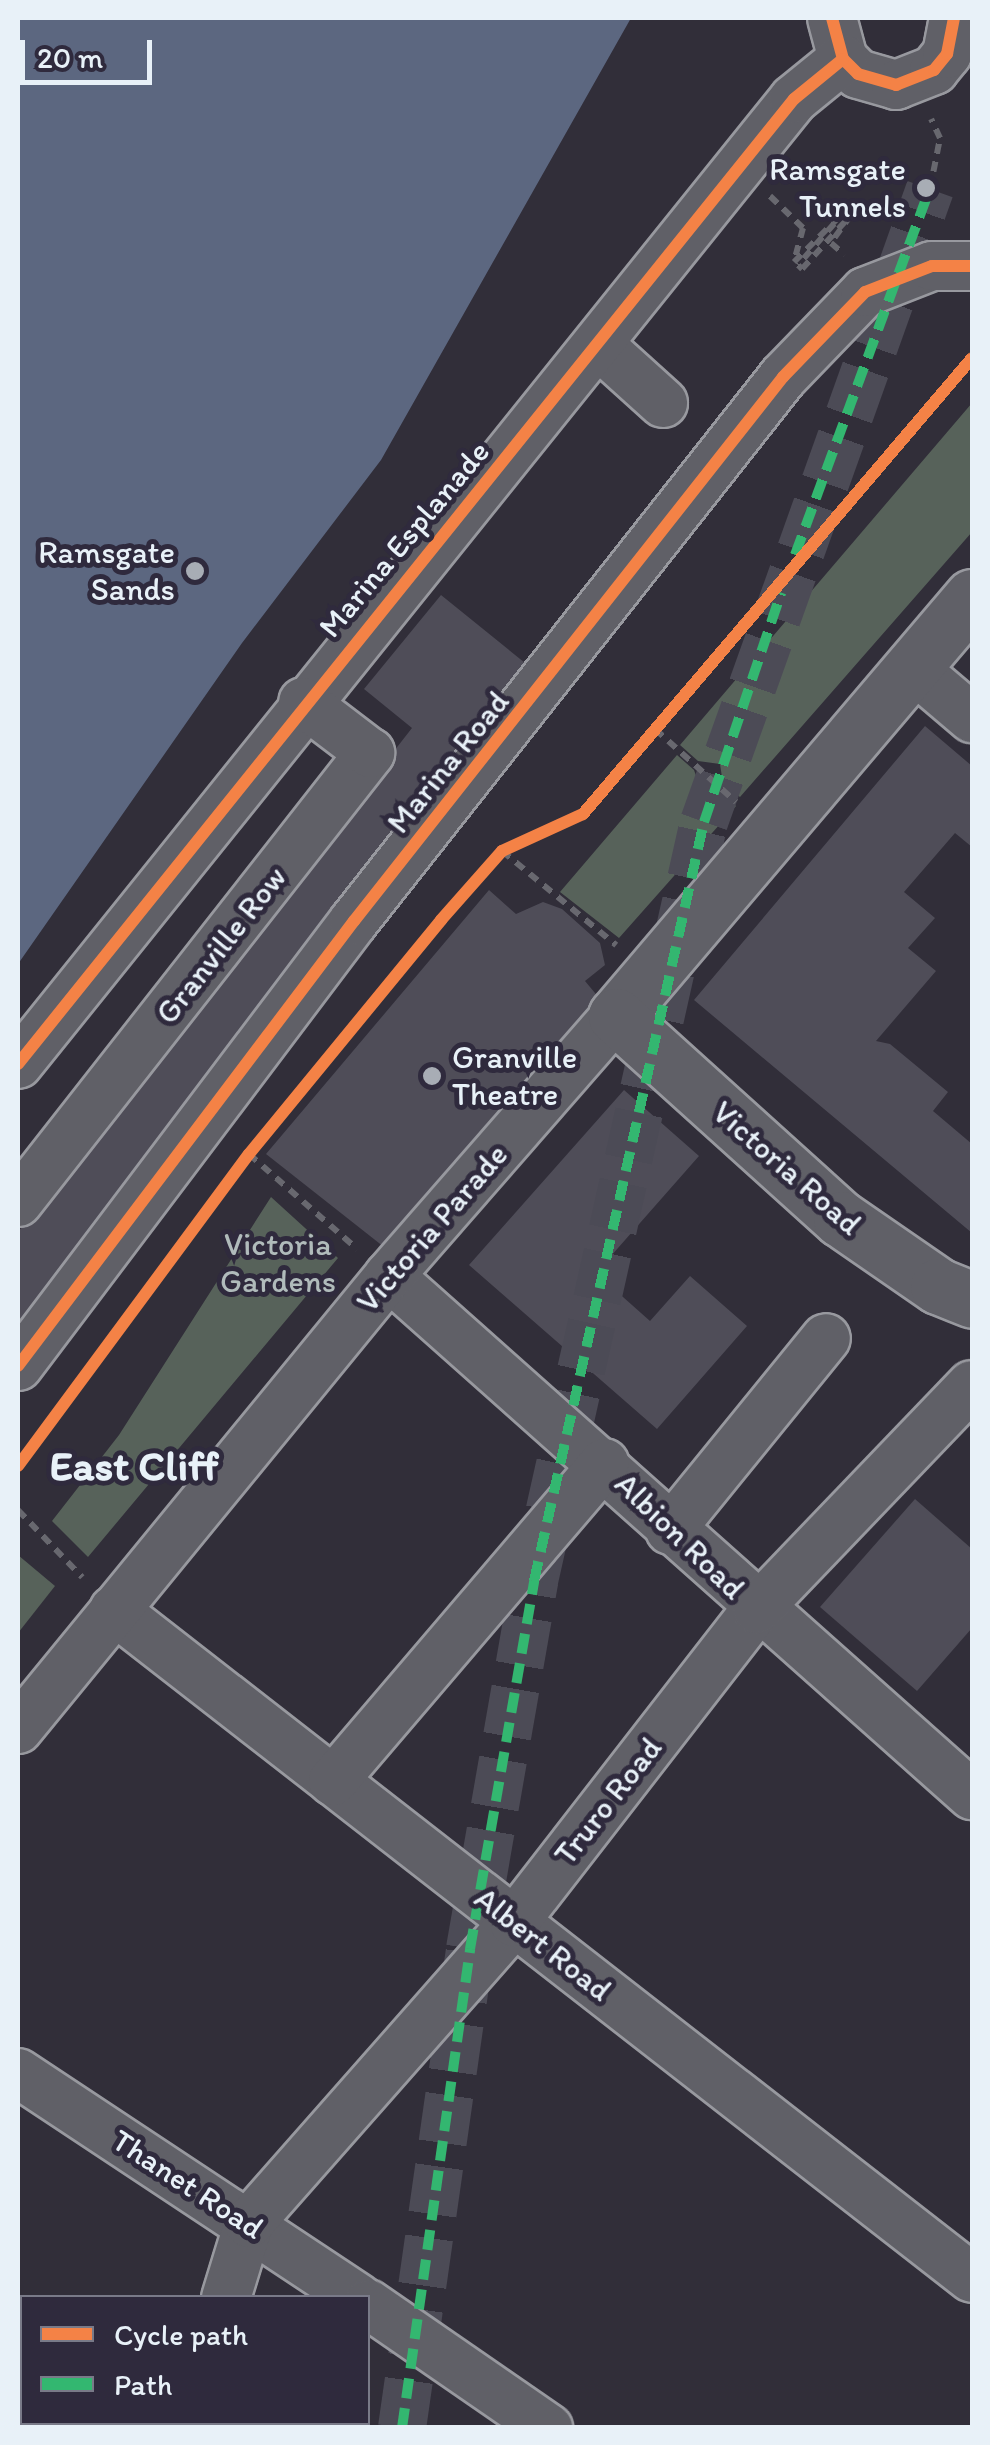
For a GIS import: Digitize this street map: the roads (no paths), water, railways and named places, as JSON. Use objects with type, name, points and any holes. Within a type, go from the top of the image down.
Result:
[{"type":"main road","name":"Victoria Parade","points":[[616,1016],[972,598]]},
{"type":"main road","name":"Victoria Road","points":[[616,1016],[841,1219],[938,1286],[972,1300]]},
{"type":"street","name":"Marina Esplanade","points":[[18,1064],[303,702],[600,346],[838,38],[876,82],[916,80],[947,54],[954,18]]},
{"type":"street","name":"Marina Road","points":[[18,1366],[354,921],[783,377],[865,292],[932,266],[972,266]]},
{"type":"street","points":[[600,346],[663,403]]},
{"type":"street","points":[[912,667],[972,718]]},
{"type":"street","name":"Granville Row","points":[[18,1202],[370,752],[303,702]]},
{"type":"street","name":"Victoria Parade","points":[[18,1730],[388,1276],[616,1016]]},
{"type":"street","name":"Albion Road","points":[[388,1276],[605,1463],[670,1530],[757,1609],[972,1795]]},
{"type":"street","points":[[670,1530],[826,1338]]},
{"type":"street","name":"Truro Road","points":[[249,2223],[514,1922],[757,1609],[972,1385]]},
{"type":"street","points":[[334,1781],[605,1463]]},
{"type":"street","name":"Albert Road","points":[[114,1610],[972,2278]]},
{"type":"street","name":"Thanet Road","points":[[18,2073],[354,2295]]},
{"type":"street","points":[[227,2295],[249,2223]]},
{"type":"street","points":[[370,2305],[548,2428]]},
{"type":"water","name":"Ramsgate Sands","points":[[18,18],[631,18],[381,460],[242,643],[18,964]]},
{"type":"tunnel","points":[[402,2428],[470,1949],[534,1581],[704,822],[930,189]]},
{"type":"place","name":"Ramsgate Tunnels","points":[[926,188]]},
{"type":"place","name":"Ramsgate Sands","points":[[195,571]]},
{"type":"place","name":"Granville Theatre","points":[[432,1076]]},
{"type":"district","name":"East Cliff","points":[[134,1466]]},
{"type":"park label","name":"Victoria Gardens","points":[[278,1264]]}]
